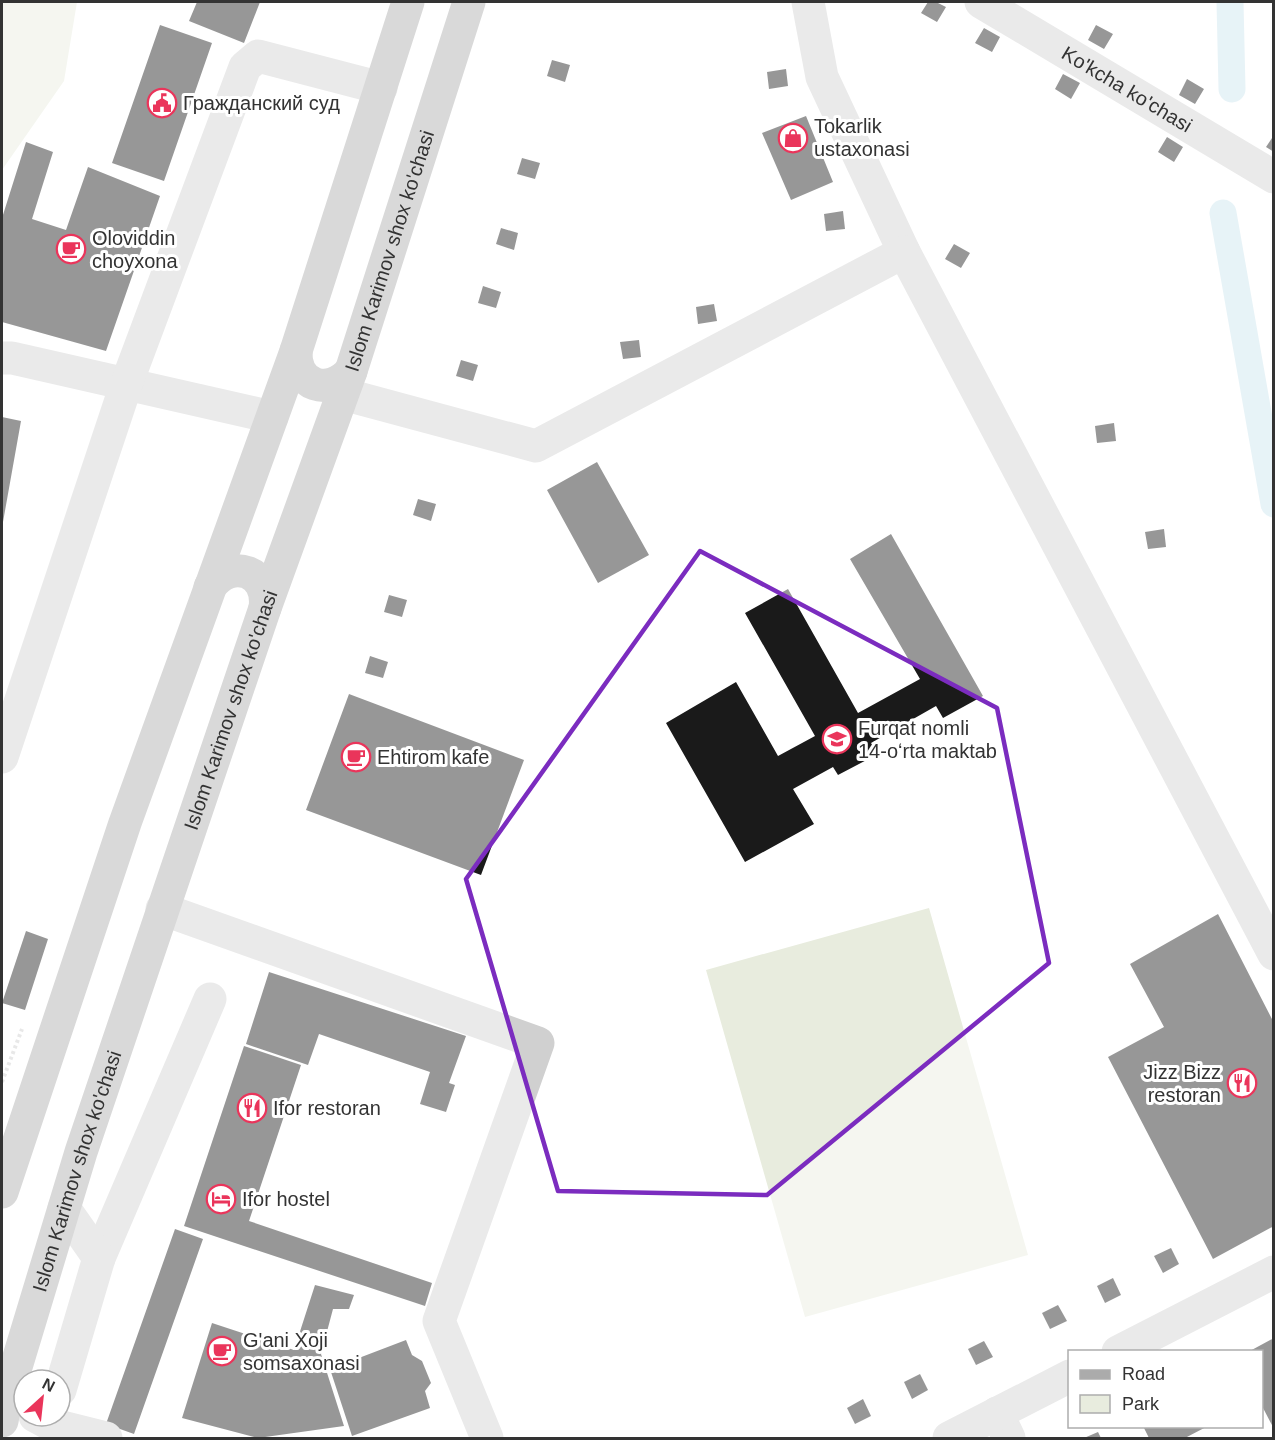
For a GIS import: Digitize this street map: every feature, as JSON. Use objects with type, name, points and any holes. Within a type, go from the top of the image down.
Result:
[{"type":"main road","points":[[2,1192],[125,823],[296,351],[408,2]]},
{"type":"main road","name":"Islom Karimov shox ko'chasi","points":[[36,1368],[64,1208],[162,909],[265,608],[347,382],[469,2]]},
{"type":"main road","points":[[296,351],[296,360],[303,377],[320,386],[347,382]]},
{"type":"main road","points":[[210,587],[222,574],[239,570],[247,572],[261,583],[265,591],[265,608]]},
{"type":"street","points":[[808,2],[822,77],[904,252],[1274,954]]},
{"type":"street","name":"Ko'kcha ko'chasi","points":[[981,2],[1238,153],[1274,177]]},
{"type":"street","points":[[2,757],[126,385],[245,67],[258,56],[381,88]]},
{"type":"street","points":[[347,382],[536,446],[904,252]]},
{"type":"street","points":[[2,358],[12,358],[272,417]]},
{"type":"street","points":[[162,909],[538,1043],[439,1321],[487,1438]]},
{"type":"street","points":[[66,1368],[99,1258],[210,999]]},
{"type":"street","points":[[64,1208],[99,1258]]},
{"type":"street","points":[[1122,1350],[1274,1272]]},
{"type":"street","points":[[949,1438],[1003,1426],[1068,1377]]},
{"type":"street","points":[[72,1428],[106,1438]]},
{"type":"path","points":[[2,1082],[22,1029]]},
{"type":"highlighted area","points":[[700,551],[997,708],[1049,963],[767,1195],[558,1191],[466,879]]},
{"type":"green space","points":[[2,2],[77,2],[64,81],[2,170]]},
{"type":"green space","points":[[929,908],[1028,1255],[805,1317],[706,970]]},
{"type":"building","points":[[197,2],[260,2],[244,43],[189,21]]},
{"type":"building","points":[[928,2],[936,2],[946,7],[937,22],[921,13]]},
{"type":"building","name":"Гражданский суд","points":[[160,25],[212,43],[164,181],[112,163]]},
{"type":"building","points":[[1096,25],[1113,34],[1104,49],[1088,40]]},
{"type":"building","points":[[984,28],[1000,37],[992,52],[975,43]]},
{"type":"building","points":[[552,60],[570,65],[565,82],[547,76]]},
{"type":"building","points":[[786,69],[788,86],[769,89],[767,72]]},
{"type":"building","points":[[1063,74],[1080,83],[1071,99],[1055,89]]},
{"type":"building","points":[[1187,79],[1204,89],[1195,104],[1179,95]]},
{"type":"building","points":[[806,116],[833,182],[791,200],[762,133]]},
{"type":"building","points":[[1274,135],[1274,152],[1266,147]]},
{"type":"building","points":[[1167,137],[1183,147],[1174,162],[1158,152]]},
{"type":"building","points":[[26,142],[53,152],[32,219],[66,230],[88,167],[160,196],[106,351],[2,322],[2,218]]},
{"type":"building","points":[[522,158],[540,163],[535,179],[517,174]]},
{"type":"building","points":[[843,211],[845,229],[826,231],[824,214]]},
{"type":"building","points":[[501,228],[518,233],[514,250],[496,244]]},
{"type":"building","points":[[954,244],[970,253],[961,268],[945,259]]},
{"type":"building","points":[[483,286],[501,292],[496,308],[478,303]]},
{"type":"building","points":[[714,304],[717,321],[698,324],[696,307]]},
{"type":"building","points":[[639,340],[641,357],[623,359],[620,342]]},
{"type":"building","points":[[461,360],[478,365],[473,381],[456,376]]},
{"type":"building","points":[[2,417],[21,421],[3,522],[2,522]]},
{"type":"building","points":[[1114,423],[1116,441],[1097,443],[1095,426]]},
{"type":"building","points":[[597,462],[649,555],[598,583],[547,490]]},
{"type":"building","points":[[418,499],[436,504],[431,521],[413,515]]},
{"type":"building","points":[[1164,529],[1166,547],[1148,549],[1145,532]]},
{"type":"building","points":[[891,534],[983,696],[943,718],[936,706],[871,743],[878,754],[838,775],[833,767],[793,789],[814,824],[745,862],[666,723],[736,682],[778,756],[815,736],[745,613],[788,589],[858,713],[920,679],[850,559]]},
{"type":"building","points":[[389,595],[407,600],[402,617],[384,612]]},
{"type":"building","points":[[370,656],[388,662],[383,678],[365,673]]},
{"type":"building","points":[[349,694],[524,760],[481,875],[306,810]]},
{"type":"building","points":[[1218,914],[1274,1023],[1274,1226],[1213,1259],[1108,1057],[1164,1027],[1130,964]]},
{"type":"building","points":[[26,931],[48,939],[25,1010],[2,1003]]},
{"type":"building","points":[[269,972],[466,1036],[449,1083],[455,1085],[446,1112],[420,1104],[430,1072],[319,1034],[308,1065],[246,1044]]},
{"type":"building","points":[[244,1046],[301,1065],[249,1221],[432,1283],[425,1306],[184,1226]]},
{"type":"building","points":[[175,1229],[203,1239],[134,1434],[106,1424]]},
{"type":"building","points":[[1171,1248],[1179,1264],[1163,1273],[1154,1256]]},
{"type":"building","points":[[1113,1278],[1121,1295],[1105,1303],[1097,1286]]},
{"type":"building","points":[[315,1285],[354,1295],[349,1309],[333,1309],[321,1354],[344,1426],[258,1438],[182,1418],[212,1323],[294,1350]]},
{"type":"building","points":[[1058,1305],[1067,1321],[1050,1329],[1042,1313]]},
{"type":"building","points":[[1274,1338],[1274,1429],[1263,1408],[1263,1350],[1252,1350]]},
{"type":"building","points":[[406,1340],[412,1355],[422,1361],[431,1383],[425,1391],[430,1408],[352,1436],[330,1369]]},
{"type":"building","points":[[984,1341],[993,1357],[976,1365],[968,1349]]},
{"type":"building","points":[[920,1374],[928,1390],[912,1399],[904,1382]]},
{"type":"building","points":[[863,1399],[871,1416],[855,1424],[847,1408]]},
{"type":"building","points":[[1144,1428],[1204,1428],[1185,1438],[1149,1438]]},
{"type":"building","points":[[1098,1432],[1101,1438],[1084,1438]]},
{"type":"waterway","points":[[1230,2],[1232,89]]},
{"type":"waterway","points":[[1223,213],[1274,504]]},
{"type":"place","name":"Гражданский суд","points":[[162,103]]},
{"type":"place","name":"Tokarlik ustaxonasi","points":[[793,138]]},
{"type":"place","name":"Oloviddin choyxona","points":[[71,249]]},
{"type":"place","name":"Furqat nomli 14-oʻrta maktab","points":[[837,739]]},
{"type":"place","name":"Ehtirom kafe","points":[[356,757]]},
{"type":"place","name":"Jizz Bizz restoran","points":[[1242,1083]]},
{"type":"place","name":"Ifor restoran","points":[[252,1108]]},
{"type":"place","name":"Ifor hostel","points":[[221,1199]]},
{"type":"place","name":"G'ani Xoji somsaxonasi","points":[[222,1351]]}]
